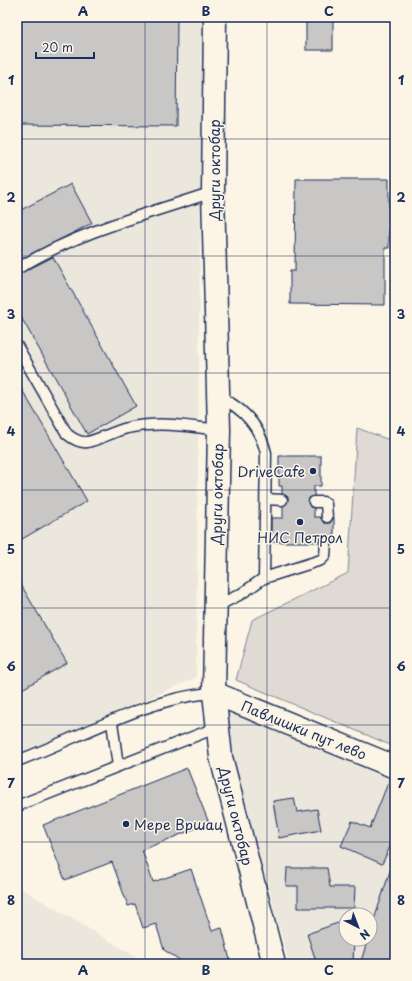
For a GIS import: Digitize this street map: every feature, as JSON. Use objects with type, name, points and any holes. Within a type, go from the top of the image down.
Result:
[{"type":"main road","name":"Други октобар","points":[[215,17],[213,192],[219,430],[214,608],[214,693],[221,757],[274,964]]},
{"type":"main road","name":"Павлишки пут лево","points":[[214,693],[395,767]]},
{"type":"lane","points":[[17,269],[38,256],[99,230],[213,192]]},
{"type":"lane","points":[[17,346],[68,434],[77,440],[88,442],[107,434],[145,425],[163,424],[219,430]]},
{"type":"lane","points":[[219,397],[241,410],[263,439],[266,453],[264,578]]},
{"type":"lane","points":[[266,499],[282,500]]},
{"type":"lane","points":[[314,502],[322,502],[326,504],[327,517]]},
{"type":"lane","points":[[214,608],[241,594],[264,578],[321,560],[325,556],[326,542]]},
{"type":"lane","points":[[17,761],[55,747],[139,710],[198,694],[214,693]]},
{"type":"lane","points":[[112,722],[118,766]]},
{"type":"lane","points":[[17,806],[218,727]]},
{"type":"shaded area","points":[[17,17],[202,17],[196,678],[17,755]]},
{"type":"shaded area","points":[[357,428],[395,442],[395,747],[236,680],[252,620],[348,573]]},
{"type":"shaded area","points":[[218,699],[395,772],[395,964],[289,964]]},
{"type":"shaded area","points":[[17,886],[148,964],[17,964]]},
{"type":"building","points":[[17,17],[177,17],[176,126],[17,125]]},
{"type":"building","points":[[306,17],[333,17],[333,50],[306,50]]},
{"type":"building","points":[[296,179],[389,179],[389,248],[385,248],[385,305],[290,304],[290,271],[295,271]]},
{"type":"building","points":[[71,184],[92,223],[17,262],[17,212]]},
{"type":"building","points":[[53,257],[136,406],[87,434],[17,310],[17,275]]},
{"type":"building","points":[[17,381],[87,501],[17,542]]},
{"type":"building","points":[[279,456],[321,456],[321,486],[314,486],[314,496],[309,498],[308,502],[310,507],[314,508],[314,517],[320,517],[324,523],[330,523],[334,517],[334,542],[330,537],[326,536],[321,538],[319,542],[271,542],[271,518],[283,518],[283,506],[288,501],[288,497],[282,494],[282,486],[279,486]]},
{"type":"building","points":[[17,578],[67,663],[17,692]]},
{"type":"building","points":[[187,768],[209,823],[142,850],[153,882],[191,869],[212,931],[222,928],[231,964],[186,964],[164,950],[156,924],[143,928],[135,904],[128,906],[112,862],[65,880],[43,825]]},
{"type":"building","points":[[390,778],[395,779],[395,836],[382,864],[341,846],[352,821],[370,828]]},
{"type":"building","points":[[294,798],[297,812],[317,809],[321,830],[279,838],[273,801]]},
{"type":"building","points":[[392,865],[395,865],[395,964],[360,964],[365,947],[378,947],[378,908]]},
{"type":"building","points":[[287,868],[327,868],[330,887],[355,887],[354,907],[298,908],[298,886],[286,886]]},
{"type":"building","points":[[338,923],[338,947],[354,947],[353,964],[317,964],[307,934]]},
{"type":"place","name":"DriveCafe","points":[[313,471]]},
{"type":"place","name":"НИС Петрол","points":[[300,522]]},
{"type":"place","name":"Мере Вршац","points":[[126,824]]}]
